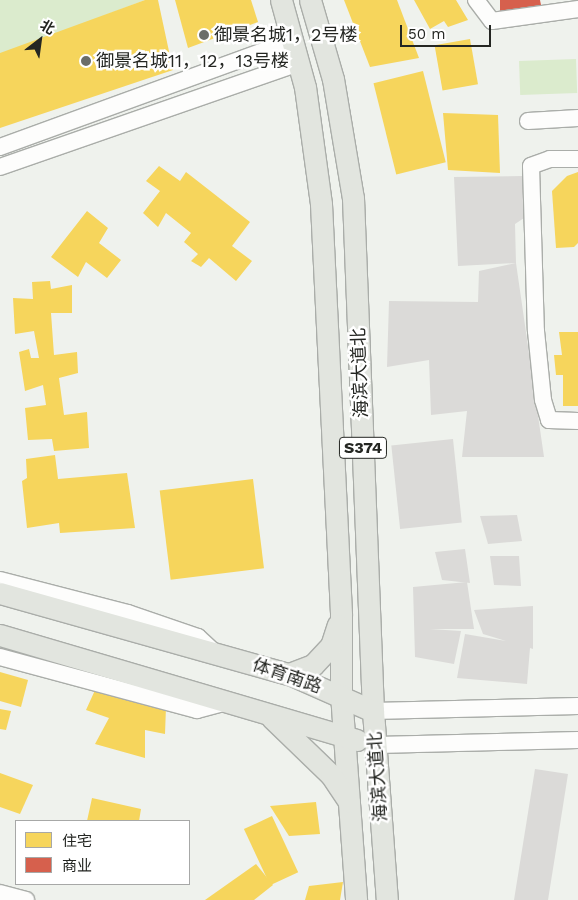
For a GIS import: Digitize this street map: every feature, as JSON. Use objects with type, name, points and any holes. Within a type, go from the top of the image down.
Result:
[{"type":"main road","name":"海滨大道北","points":[[281,0],[305,87],[321,204],[341,615],[341,694],[356,900]]},
{"type":"main road","name":"海滨大道北","points":[[310,0],[333,79],[353,198],[373,711],[387,900]]},
{"type":"main road","name":"体育南路","points":[[0,593],[289,674],[341,694],[373,711]]},
{"type":"main road","points":[[289,674],[313,665],[331,646],[341,615]]},
{"type":"main road","points":[[0,635],[377,745]]},
{"type":"main road","points":[[266,713],[300,742],[332,777],[350,803]]},
{"type":"street","points":[[476,0],[492,21],[568,7]]},
{"type":"street","points":[[0,147],[292,41]]},
{"type":"street","points":[[0,167],[298,63]]},
{"type":"street","points":[[528,122],[578,118]]},
{"type":"street","points":[[578,159],[550,159],[531,166],[536,331],[543,400],[550,420],[578,421]]},
{"type":"street","points":[[0,580],[128,613],[198,637],[215,653]]},
{"type":"street","points":[[0,657],[197,710],[228,702]]},
{"type":"street","name":"体育南路","points":[[373,711],[578,706]]},
{"type":"street","points":[[377,745],[578,740]]},
{"type":"street","points":[[0,893],[26,900]]},
{"type":"green space","points":[[0,0],[145,0],[0,55]]},
{"type":"green space","points":[[576,59],[577,93],[520,95],[519,61]]},
{"type":"building: 住宅","name":"御景名城11，12，13号楼","points":[[145,0],[158,0],[173,70],[0,128],[0,53]]},
{"type":"building: 住宅","name":"御景名城1，2号楼","points":[[175,0],[251,0],[258,22],[188,48]]},
{"type":"building: 住宅","points":[[344,0],[397,0],[419,58],[370,67]]},
{"type":"building: 住宅","points":[[414,0],[456,0],[468,20],[448,27],[444,21],[430,29]]},
{"type":"building: 住宅","points":[[470,39],[478,84],[443,91],[435,45]]},
{"type":"building: 住宅","points":[[423,71],[446,162],[396,175],[374,83]]},
{"type":"building: 住宅","points":[[443,113],[498,115],[500,173],[448,170]]},
{"type":"building: 住宅","points":[[159,166],[180,181],[186,172],[250,222],[232,246],[252,261],[236,281],[209,258],[201,267],[191,261],[198,254],[184,242],[191,233],[166,213],[158,227],[143,213],[160,191],[146,181]]},
{"type":"building: 住宅","points":[[578,172],[578,243],[574,247],[556,248],[552,191],[567,176]]},
{"type":"building: 住宅","points":[[87,211],[108,228],[99,243],[121,260],[107,278],[86,262],[78,277],[51,257]]},
{"type":"building: 住宅","points":[[50,281],[51,289],[72,285],[72,313],[51,313],[54,355],[77,352],[78,373],[59,378],[64,415],[87,412],[89,448],[54,451],[52,439],[28,440],[25,408],[46,405],[43,385],[25,391],[19,352],[29,349],[31,358],[39,358],[34,331],[15,334],[13,298],[33,299],[32,282]]},
{"type":"building: 住宅","points":[[559,332],[578,332],[578,406],[563,406],[563,375],[556,375],[554,355],[562,355]]},
{"type":"building: 住宅","points":[[55,455],[58,479],[127,473],[135,528],[60,533],[59,523],[27,528],[22,481],[27,478],[26,459]]},
{"type":"building: 住宅","points":[[253,479],[264,568],[171,580],[160,490]]},
{"type":"building: 住宅","points":[[0,672],[28,680],[21,707],[0,701]]},
{"type":"building: 住宅","points":[[96,688],[166,707],[165,734],[145,730],[145,758],[95,744],[109,718],[86,710]]},
{"type":"building: 住宅","points":[[0,709],[11,711],[6,730],[0,729]]},
{"type":"building: 住宅","points":[[0,773],[33,785],[20,814],[0,807]]},
{"type":"building: 住宅","points":[[92,798],[141,809],[139,820],[87,820]]},
{"type":"building: 住宅","points":[[316,802],[320,834],[289,836],[270,806]]},
{"type":"building: 住宅","points":[[272,816],[298,872],[270,885],[244,829]]},
{"type":"building: 住宅","points":[[256,864],[273,885],[254,900],[205,900]]},
{"type":"building: 住宅","points":[[343,882],[340,900],[305,900],[309,886]]},
{"type":"building: 商业","points":[[500,0],[540,0],[541,5],[500,17]]},
{"type":"building: 其他","points":[[523,176],[524,218],[515,224],[516,263],[458,266],[454,177]]},
{"type":"building: 其他","points":[[516,263],[544,457],[462,457],[467,411],[431,415],[429,360],[387,367],[389,301],[478,302],[479,271]]},
{"type":"building: 其他","points":[[453,439],[462,523],[400,529],[391,445]]},
{"type":"building: 其他","points":[[517,515],[522,541],[488,544],[480,516]]},
{"type":"building: 其他","points":[[465,549],[470,583],[442,580],[435,552]]},
{"type":"building: 其他","points":[[490,556],[519,556],[521,586],[494,585]]},
{"type":"building: 其他","points":[[467,582],[474,629],[430,629],[461,631],[454,664],[415,657],[413,587]]},
{"type":"building: 其他","points":[[533,606],[533,649],[530,648],[527,684],[457,678],[465,634],[506,641],[483,634],[474,610]]},
{"type":"building: 其他","points":[[535,769],[568,774],[548,900],[514,900]]},
{"type":"place","name":"御景名城1，2号楼","points":[[204,35]]},
{"type":"place","name":"御景名城11，12，13号楼","points":[[86,61]]}]
